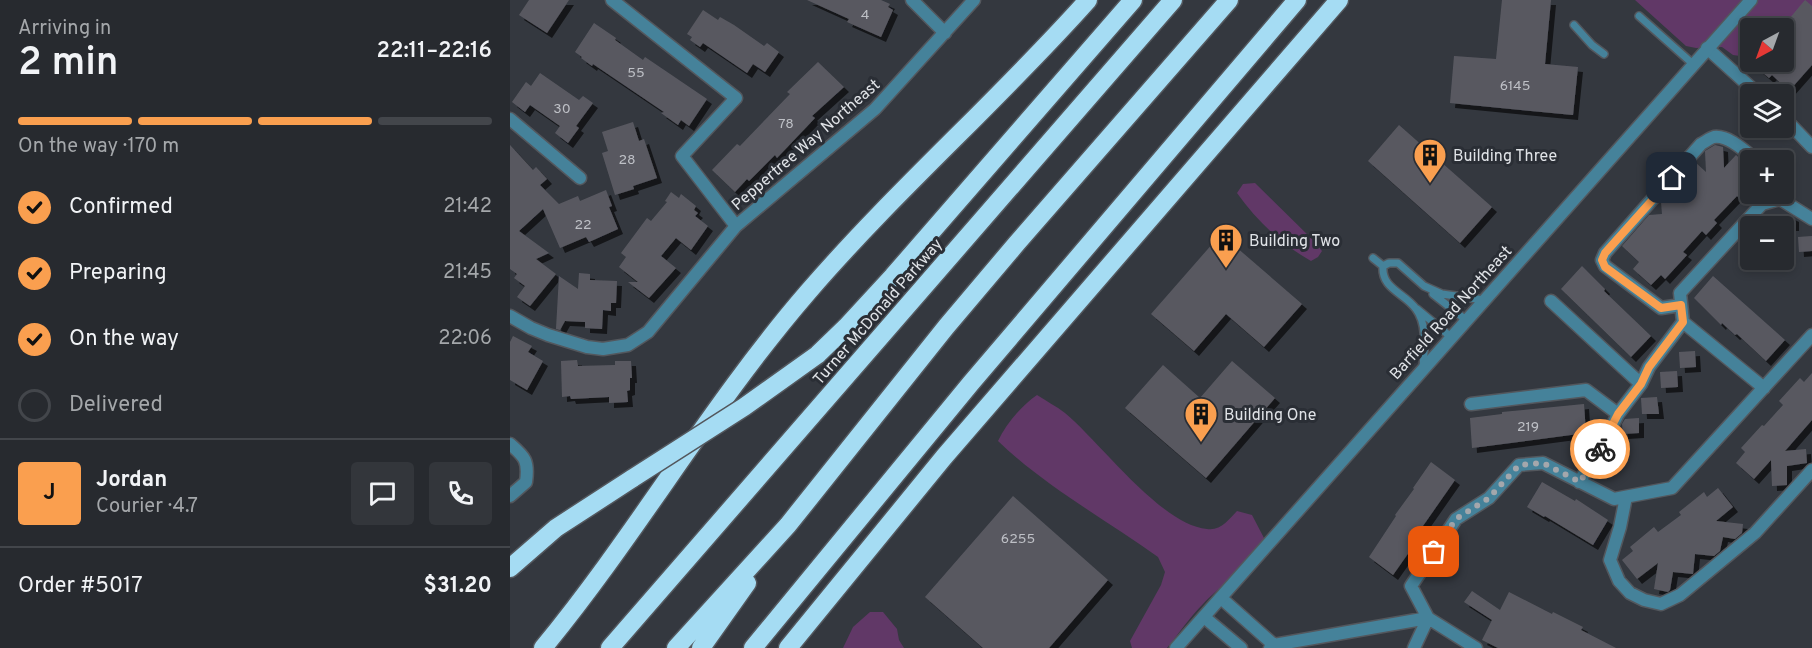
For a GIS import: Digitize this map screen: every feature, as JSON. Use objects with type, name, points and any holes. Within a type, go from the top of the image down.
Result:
[{"type":"highway","points":[[543,648],[610,562],[750,362],[809,291],[905,188],[1024,69],[1088,0]]},
{"type":"highway","points":[[510,568],[548,534],[580,511],[744,407],[816,355],[846,327],[892,276],[1133,0]]},
{"type":"highway","name":"Turner McDonald Parkway","points":[[610,648],[1173,0]]},
{"type":"highway","points":[[701,648],[788,525],[946,327],[1229,0]]},
{"type":"highway","points":[[753,648],[979,374],[1297,0]]},
{"type":"highway","points":[[788,648],[944,457],[1339,0]]},
{"type":"highway","points":[[676,648],[788,525]]},
{"type":"street","points":[[612,0],[736,98],[682,156],[736,226]]},
{"type":"street","points":[[912,0],[945,33]]},
{"type":"street","name":"Peppertree Way Northeast","points":[[510,316],[548,335],[587,347],[603,349],[628,345],[648,332],[736,226],[874,109],[975,0]]},
{"type":"street","name":"Barfield Road Northeast","points":[[1176,648],[1751,0]]},
{"type":"street","points":[[1707,48],[1747,84]]},
{"type":"street","points":[[510,119],[580,178]]},
{"type":"street","points":[[1794,128],[1812,147]]},
{"type":"street","points":[[1681,305],[1661,308],[1605,267],[1602,260],[1605,253],[1701,144],[1714,137],[1726,139],[1744,150]]},
{"type":"street","points":[[1580,482],[1603,445],[1618,414],[1641,384],[1649,367],[1683,322],[1680,293],[1762,204]]},
{"type":"street","points":[[1788,204],[1812,219]]},
{"type":"street","points":[[1551,301],[1641,384]]},
{"type":"street","points":[[1683,322],[1764,388]]},
{"type":"street","points":[[1476,648],[1428,618],[1411,586],[1456,519],[1489,498],[1519,465],[1543,463],[1614,499],[1672,488],[1764,388],[1809,343]]},
{"type":"street","points":[[1471,404],[1586,390],[1618,414]]},
{"type":"street","points":[[510,444],[525,457],[528,470],[526,482],[510,496]]},
{"type":"street","points":[[1626,496],[1610,560],[1619,581],[1630,593],[1644,600],[1661,604],[1680,595],[1755,533],[1812,470]]},
{"type":"street","points":[[1221,598],[1272,647],[1428,618]]},
{"type":"street","points":[[1204,617],[1241,648]]},
{"type":"street","points":[[1414,648],[1428,618]]},
{"type":"lane","points":[[1639,16],[1694,63]]},
{"type":"lane","points":[[1574,25],[1592,45],[1604,54]]},
{"type":"lane","points":[[1373,258],[1383,266]]},
{"type":"lane","points":[[1383,266],[1398,263],[1466,321]]},
{"type":"lane","points":[[1383,266],[1387,283],[1451,337]]},
{"type":"lane","points":[[1424,286],[1442,294],[1484,300]]},
{"type":"lane","points":[[1413,306],[1424,330],[1423,368]]},
{"type":"shaded area","points":[[1635,0],[1812,0],[1812,7],[1794,20],[1740,18],[1740,56],[1733,55],[1722,47],[1686,46]]},
{"type":"shaded area","points":[[1255,183],[1314,241],[1322,251],[1318,257],[1311,261],[1300,254],[1270,231],[1253,213],[1237,193],[1243,184]]},
{"type":"shaded area","points":[[1037,395],[1065,413],[1132,480],[1170,513],[1189,524],[1212,529],[1224,524],[1237,511],[1252,515],[1264,538],[1251,557],[1198,609],[1167,648],[1132,648],[1130,641],[1161,585],[1165,572],[1158,557],[1056,488],[1016,458],[998,441],[1014,416]]},
{"type":"shaded area","points":[[870,612],[883,612],[897,629],[899,640],[904,648],[843,648],[853,627]]},
{"type":"building","points":[[529,0],[569,0],[547,33],[519,15]]},
{"type":"building","points":[[807,0],[881,0],[890,4],[888,7],[893,10],[881,37]]},
{"type":"building","points":[[1502,0],[1551,0],[1545,64],[1578,67],[1573,115],[1450,103],[1454,56],[1496,59]]},
{"type":"building","points":[[1805,0],[1812,6],[1812,65],[1794,85],[1782,84],[1772,75],[1769,78],[1762,72],[1794,72],[1794,18],[1790,18]]},
{"type":"building","points":[[703,10],[718,20],[720,17],[764,46],[767,43],[779,52],[765,72],[753,64],[747,73],[703,43],[700,47],[690,40],[692,37],[687,34]]},
{"type":"building","points":[[594,23],[643,60],[645,57],[707,99],[689,126],[681,120],[678,125],[661,113],[664,112],[593,64],[592,66],[575,52]]},
{"type":"building","points":[[818,62],[844,87],[812,116],[815,118],[777,158],[775,155],[735,192],[712,170],[737,144],[740,146],[790,94],[787,92]]},
{"type":"building","points":[[540,73],[579,100],[583,96],[593,103],[576,126],[579,128],[568,143],[555,133],[560,126],[530,105],[525,112],[512,102],[526,82],[531,86]]},
{"type":"building","points":[[633,122],[639,141],[644,139],[657,178],[615,195],[602,153],[608,151],[602,132]]},
{"type":"building","name":"Building Three","points":[[1399,125],[1492,207],[1460,243],[1368,161]]},
{"type":"building","points":[[510,145],[533,170],[536,167],[547,179],[540,185],[559,204],[578,196],[580,201],[606,190],[612,206],[609,207],[618,229],[589,242],[586,237],[560,248],[543,209],[519,231],[549,253],[536,259],[556,274],[530,306],[517,297],[525,286],[514,278],[517,274],[510,269]]},
{"type":"building","points":[[1715,145],[1723,147],[1724,168],[1736,155],[1740,159],[1740,197],[1737,196],[1714,220],[1717,223],[1706,235],[1702,231],[1683,252],[1687,255],[1665,279],[1661,275],[1651,285],[1633,269],[1639,262],[1622,246],[1649,215],[1662,214],[1661,202],[1667,195],[1685,194],[1676,185],[1696,163],[1706,172],[1705,151]]},
{"type":"building","points":[[671,192],[679,198],[681,194],[696,206],[694,210],[698,213],[695,216],[708,226],[691,250],[676,238],[661,256],[676,268],[649,298],[628,282],[638,282],[619,267],[626,257],[621,253],[647,218],[651,221],[667,202],[665,201]]},
{"type":"building","name":"Building Two","points":[[1221,234],[1302,304],[1264,347],[1226,314],[1194,351],[1151,314]]},
{"type":"building","points":[[1812,236],[1812,251],[1799,252],[1798,237]]},
{"type":"building","points":[[1582,266],[1605,289],[1604,291],[1651,336],[1631,357],[1561,289]]},
{"type":"building","points":[[579,273],[590,274],[590,280],[617,281],[616,303],[611,303],[611,311],[603,310],[602,329],[585,328],[585,322],[565,321],[560,330],[556,329],[559,276],[578,289]]},
{"type":"building","points":[[1713,276],[1785,340],[1766,361],[1737,334],[1735,335],[1722,323],[1721,325],[1694,298]]},
{"type":"building","points":[[513,336],[532,346],[528,352],[543,361],[527,390],[510,380],[510,342]]},
{"type":"building","points":[[1695,351],[1696,367],[1680,368],[1679,352]]},
{"type":"building","points":[[577,360],[578,366],[615,365],[615,361],[631,361],[632,378],[630,378],[630,390],[627,391],[628,402],[609,403],[609,397],[571,399],[570,396],[562,397],[561,361]]},
{"type":"building","name":"Building One","points":[[1232,361],[1275,398],[1206,478],[1125,408],[1163,365],[1200,398]]},
{"type":"building","points":[[1677,371],[1678,387],[1661,388],[1660,372]]},
{"type":"building","points":[[1812,373],[1812,420],[1785,451],[1806,449],[1807,463],[1787,466],[1787,485],[1772,486],[1771,460],[1754,479],[1736,463],[1745,452],[1741,448],[1783,405],[1779,401],[1800,378],[1804,382]]},
{"type":"building","points":[[1657,397],[1659,414],[1642,414],[1641,398]]},
{"type":"building","points":[[1584,404],[1586,433],[1472,448],[1470,418],[1502,414],[1502,412]]},
{"type":"building","points":[[1639,418],[1639,433],[1623,434],[1622,424],[1625,419]]},
{"type":"building","points":[[1431,462],[1455,480],[1418,533],[1420,534],[1410,547],[1412,548],[1393,575],[1369,557]]},
{"type":"building","points":[[1542,482],[1575,501],[1576,499],[1608,520],[1593,545],[1527,507]]},
{"type":"building","points":[[1718,488],[1733,507],[1716,521],[1743,524],[1742,533],[1735,539],[1723,537],[1720,551],[1714,556],[1695,554],[1693,574],[1673,572],[1668,592],[1654,589],[1658,563],[1637,579],[1622,560],[1633,551],[1630,547],[1654,527],[1658,532],[1681,515],[1679,512],[1704,492],[1707,497]]},
{"type":"building","points":[[1013,496],[1108,580],[1049,648],[983,648],[925,597]]},
{"type":"building","points":[[1472,591],[1500,610],[1509,592],[1583,627],[1581,630],[1616,648],[1498,648],[1482,640],[1492,620],[1464,602]]},
{"type":"way so far","points":[[1434,552],[1456,519],[1489,498],[1519,465],[1543,463],[1580,482],[1600,449]]},
{"type":"place","name":"Building Three","points":[[1430,184]]},
{"type":"place","name":"Building Two","points":[[1226,269]]},
{"type":"place","name":"Building One","points":[[1201,443]]},
{"type":"route","points":[[1600,449],[1618,414],[1641,384],[1649,367],[1683,322],[1681,305],[1661,308],[1605,267],[1602,260],[1605,253],[1672,178]]}]
